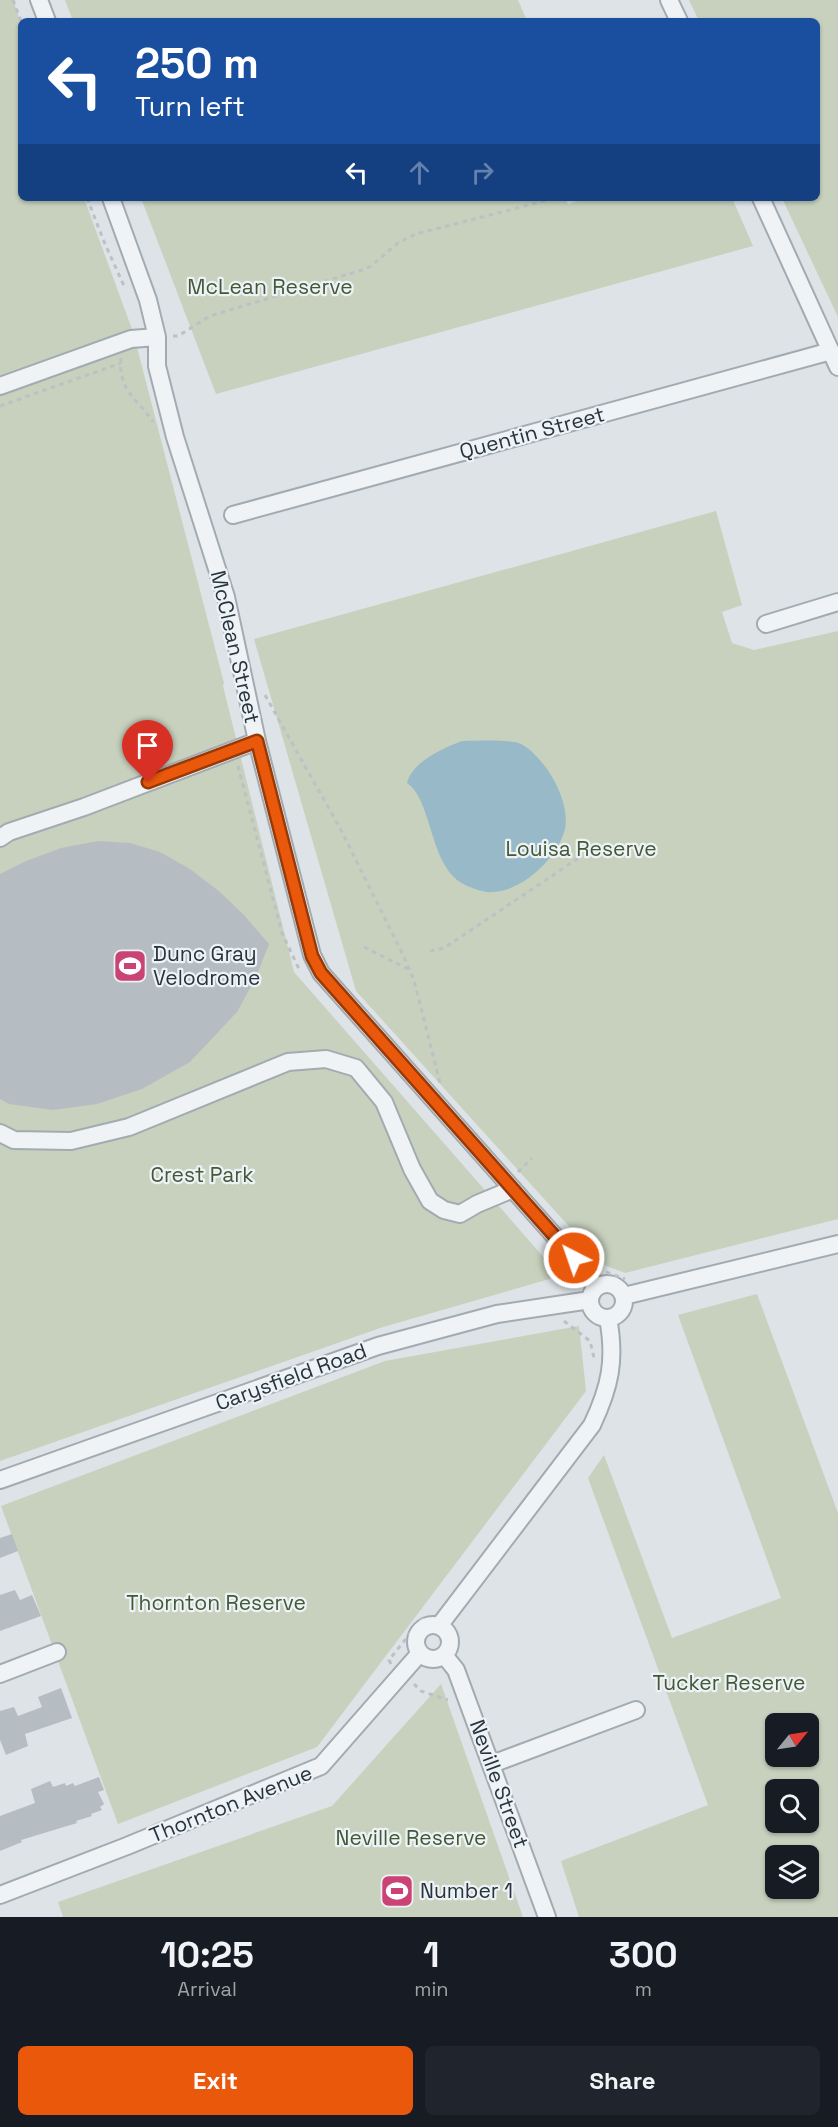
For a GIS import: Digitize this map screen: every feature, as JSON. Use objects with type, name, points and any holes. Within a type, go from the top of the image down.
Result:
[{"type":"street","points":[[39,0],[46,18]]},
{"type":"street","points":[[669,0],[678,18]]},
{"type":"street","name":"McClean Street","points":[[112,201],[148,300],[157,337],[158,366],[175,437],[226,597],[257,741],[312,956],[321,973],[514,1182],[574,1258],[593,1293]]},
{"type":"street","points":[[762,201],[838,367]]},
{"type":"street","points":[[0,386],[131,339],[157,337]]},
{"type":"street","name":"Quentin Street","points":[[233,515],[831,351]]},
{"type":"street","points":[[766,624],[838,602]]},
{"type":"street","points":[[0,838],[9,832],[84,807],[257,741]]},
{"type":"street","points":[[0,1133],[14,1140],[71,1141],[94,1136],[129,1127],[288,1062],[326,1059],[356,1068],[384,1102],[412,1169],[430,1201],[444,1210],[460,1214],[514,1182]]},
{"type":"street","points":[[624,1296],[838,1244]]},
{"type":"street","points":[[601,1284],[612,1284],[618,1287],[624,1296],[623,1308],[614,1316],[601,1317],[594,1312],[593,1293],[601,1284]]},
{"type":"street","name":"Carysfield Road","points":[[0,1480],[378,1346],[497,1314],[593,1293]]},
{"type":"street","name":"Thornton Avenue","points":[[0,1895],[127,1846],[321,1766],[420,1653],[416,1643],[419,1632],[428,1626],[439,1626],[592,1425],[608,1388],[612,1368],[612,1337],[608,1318]]},
{"type":"street","points":[[420,1653],[432,1659],[444,1655],[448,1650],[450,1639],[444,1629],[439,1626]]},
{"type":"street","points":[[0,1674],[57,1652]]},
{"type":"street","name":"Neville Street","points":[[444,1655],[456,1670],[547,1917]]},
{"type":"street","points":[[492,1764],[636,1710]]},
{"type":"path","points":[[13,0],[20,18]]},
{"type":"path","points":[[157,337],[178,336],[210,316],[362,270],[371,266],[398,243],[416,234],[544,201]]},
{"type":"path","points":[[0,406],[121,363]]},
{"type":"path","points":[[245,685],[258,682],[341,830],[409,969],[414,980],[442,1088]]},
{"type":"path","points":[[430,951],[444,948],[580,857]]},
{"type":"path","points":[[364,947],[409,969]]},
{"type":"path","points":[[514,1182],[532,1158]]},
{"type":"path","points":[[563,1320],[590,1341],[595,1363]]},
{"type":"path","points":[[391,1665],[389,1660],[426,1614]]},
{"type":"path","points":[[413,1683],[421,1691],[448,1699],[451,1706]]},
{"type":"green space","name":"Crest Park","points":[[0,0],[13,0],[19,18],[18,201],[85,201],[133,332],[224,683],[294,972],[560,1276],[383,1327],[0,1461]]},
{"type":"green space","points":[[65,0],[518,0],[526,18],[72,18]]},
{"type":"green space","points":[[689,0],[838,0],[838,317],[783,201],[820,201],[820,18],[698,18]]},
{"type":"green space","name":"McLean Reserve","points":[[142,201],[566,201],[568,204],[578,201],[733,201],[753,246],[216,394]]},
{"type":"green space","name":"Louisa Reserve","points":[[716,511],[742,605],[722,612],[732,643],[754,650],[838,631],[838,1219],[625,1273],[604,1265],[356,991],[254,639]]},
{"type":"green space","name":"Tucker Reserve","points":[[757,1294],[838,1513],[838,1917],[579,1917],[561,1861],[708,1805],[588,1478],[604,1455],[672,1638],[781,1598],[678,1315]]},
{"type":"green space","name":"Thornton Reserve","points":[[579,1326],[586,1391],[317,1747],[118,1824],[1,1506],[385,1361]]},
{"type":"green space","name":"Neville Reserve","points":[[441,1684],[523,1917],[63,1917],[58,1902],[332,1806]]},
{"type":"water","points":[[462,741],[509,741],[524,746],[547,769],[562,798],[566,822],[561,840],[555,850],[528,879],[505,890],[490,892],[477,890],[460,882],[450,872],[436,846],[421,803],[415,791],[407,783],[415,768],[422,762],[437,752]]},
{"type":"building","name":"Dunc Gray Velodrome","points":[[98,841],[130,843],[160,852],[190,869],[220,892],[269,944],[256,977],[237,1012],[190,1062],[142,1089],[97,1104],[53,1110],[9,1104],[0,1099],[0,874],[61,848]]},
{"type":"building","points":[[12,1534],[18,1551],[0,1558],[0,1538]]},
{"type":"building","points":[[15,1590],[20,1600],[32,1595],[41,1616],[0,1631],[0,1595]]},
{"type":"building","points":[[61,1688],[72,1718],[25,1734],[28,1746],[6,1755],[0,1740],[0,1711],[14,1707],[18,1716],[42,1707],[38,1697]]},
{"type":"building","points":[[99,1777],[104,1790],[98,1792],[104,1804],[100,1807],[102,1810],[76,1821],[77,1823],[21,1840],[22,1842],[0,1851],[0,1816],[35,1803],[31,1789],[50,1781],[53,1787],[65,1783],[66,1786],[73,1783],[75,1786]]},
{"type":"place","name":"Dunc Gray Velodrome","points":[[130,966]]},
{"type":"place","name":"Number 1","points":[[397,1891]]},
{"type":"route","points":[[148,782],[257,741],[312,956],[321,973],[574,1258]]}]
